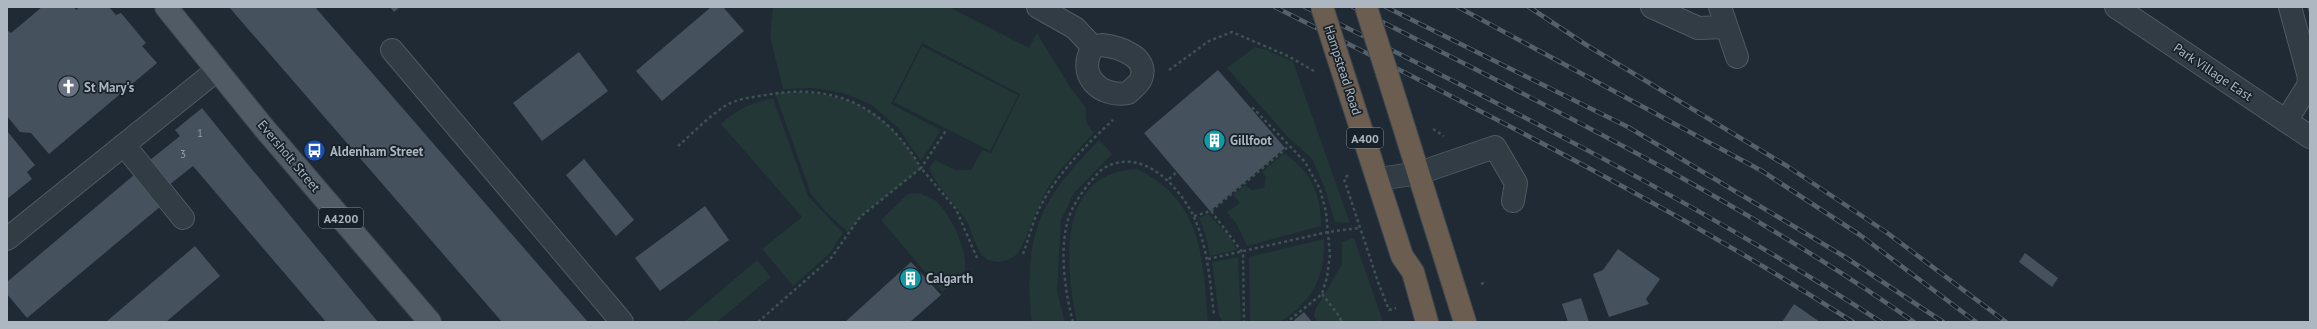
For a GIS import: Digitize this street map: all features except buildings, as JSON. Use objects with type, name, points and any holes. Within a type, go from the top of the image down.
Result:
[{"type":"highway","name":"Hampstead Road","points":[[1322,7],[1379,179],[1402,256],[1413,272],[1427,322]]},
{"type":"highway","points":[[1366,7],[1465,322]]},
{"type":"main road","name":"Eversholt Street","points":[[166,7],[217,70],[430,322]]},
{"type":"street","points":[[1038,7],[1075,28],[1093,47]]},
{"type":"street","points":[[1652,7],[1698,28],[1723,17],[1737,57]]},
{"type":"street","name":"Park Village East","points":[[2116,7],[2310,137]]},
{"type":"street","points":[[2286,121],[2308,86],[2309,77],[2290,7]]},
{"type":"street","points":[[392,50],[622,322]]},
{"type":"street","points":[[7,239],[217,70]]},
{"type":"street","points":[[124,145],[183,218]]},
{"type":"street","points":[[1379,179],[1418,173],[1495,147],[1516,183],[1513,201]]},
{"type":"path","points":[[1167,72],[1209,41],[1232,32],[1288,56]]},
{"type":"path","points":[[678,146],[726,106],[775,93],[821,93],[857,104],[881,118],[910,148],[921,168],[956,210],[977,258]]},
{"type":"path","points":[[1247,112],[1253,108],[1305,162],[1320,190],[1328,232],[1330,255],[1327,277],[1322,294],[1287,322]]},
{"type":"path","points":[[1023,254],[1042,205],[1060,177],[1097,134],[1114,119]]},
{"type":"path","points":[[758,322],[831,258],[860,217],[921,168],[947,129]]},
{"type":"path","points":[[1194,216],[1211,211],[1289,146]]},
{"type":"path","points":[[1073,322],[1067,297],[1064,257],[1068,220],[1086,187],[1104,168],[1121,163],[1138,162],[1169,179],[1194,216],[1208,259],[1214,315]]},
{"type":"path","points":[[1169,179],[1181,168]]},
{"type":"path","points":[[1344,179],[1359,228],[1389,310],[1403,307]]},
{"type":"path","points":[[1211,211],[1243,253],[1244,322]]},
{"type":"path","points":[[1208,259],[1243,253],[1328,232],[1359,228]]},
{"type":"path","points":[[1480,284],[1487,282]]},
{"type":"path","points":[[1322,294],[1340,317],[1341,322]]},
{"type":"green space","points":[[773,7],[949,7],[1029,48],[1037,33],[1070,87],[1086,108],[1087,122],[1094,133],[1065,164],[1047,190],[1018,253],[1008,260],[1000,262],[991,261],[983,256],[980,253],[964,217],[937,183],[929,168],[935,160],[955,170],[971,170],[982,150],[991,153],[1020,94],[922,43],[891,104],[941,130],[921,161],[899,129],[872,105],[843,93],[813,88],[783,89],[770,36]]},
{"type":"green space","points":[[922,46],[1018,95],[990,151],[894,102]]},
{"type":"green space","points":[[1255,47],[1267,50],[1293,62],[1350,223],[1335,222],[1325,189],[1312,159],[1287,136],[1227,68]]},
{"type":"green space","points":[[796,92],[818,94],[837,98],[854,103],[870,111],[884,121],[897,134],[921,168],[860,217],[848,232],[827,213],[811,194],[775,93]]},
{"type":"green space","points":[[773,98],[808,196],[843,233],[829,254],[793,286],[762,249],[802,217],[721,124],[733,114],[745,107]]},
{"type":"green space","points":[[1099,140],[1112,154],[1074,193],[1061,220],[1057,291],[1065,322],[1032,322],[1030,309],[1030,265],[1039,223],[1049,200],[1055,191]]},
{"type":"green space","points":[[1284,153],[1308,175],[1313,184],[1319,203],[1321,226],[1247,246],[1236,223],[1227,212],[1240,203],[1233,195],[1245,185],[1252,190],[1264,188],[1266,177],[1262,172]]},
{"type":"green space","points":[[1137,169],[1159,182],[1175,197],[1187,215],[1201,254],[1208,322],[1077,322],[1070,275],[1069,250],[1072,226],[1079,204],[1092,186],[1111,174]]},
{"type":"green space","points":[[919,193],[936,201],[942,207],[954,226],[963,249],[965,269],[962,277],[942,292],[881,220],[908,194]]},
{"type":"green space","points":[[1208,214],[1229,236],[1237,250],[1210,256],[1206,236],[1199,218]]},
{"type":"green space","points":[[1354,238],[1383,322],[1317,322],[1314,316],[1315,310],[1342,264],[1342,242]]},
{"type":"green space","points":[[1324,239],[1323,260],[1319,278],[1315,287],[1304,303],[1290,315],[1278,322],[1250,322],[1249,257]]},
{"type":"green space","points":[[1238,257],[1241,322],[1224,322],[1219,316],[1212,262]]},
{"type":"green space","points":[[757,260],[771,277],[717,322],[684,322]]},
{"type":"railway","points":[[1275,7],[1422,81],[1640,196],[1712,236],[1853,322]]},
{"type":"railway","points":[[1305,7],[1452,80],[1670,195],[1812,278],[1881,322]]},
{"type":"railway","points":[[1353,7],[1568,117],[1710,194],[1779,234],[1914,322]]},
{"type":"railway","points":[[1386,7],[1628,127],[1845,257],[1943,322]]},
{"type":"railway","points":[[1458,7],[1762,171],[1860,235],[1976,322]]},
{"type":"railway","points":[[1529,7],[1588,46],[1787,166],[1886,232],[2006,322]]},
{"type":"place","name":"St Mary's","points":[[68,87]]},
{"type":"place","name":"Gillfoot","points":[[1214,140]]},
{"type":"place","name":"Aldenham Street","points":[[315,151]]},
{"type":"place","name":"Calgarth","points":[[910,278]]}]
